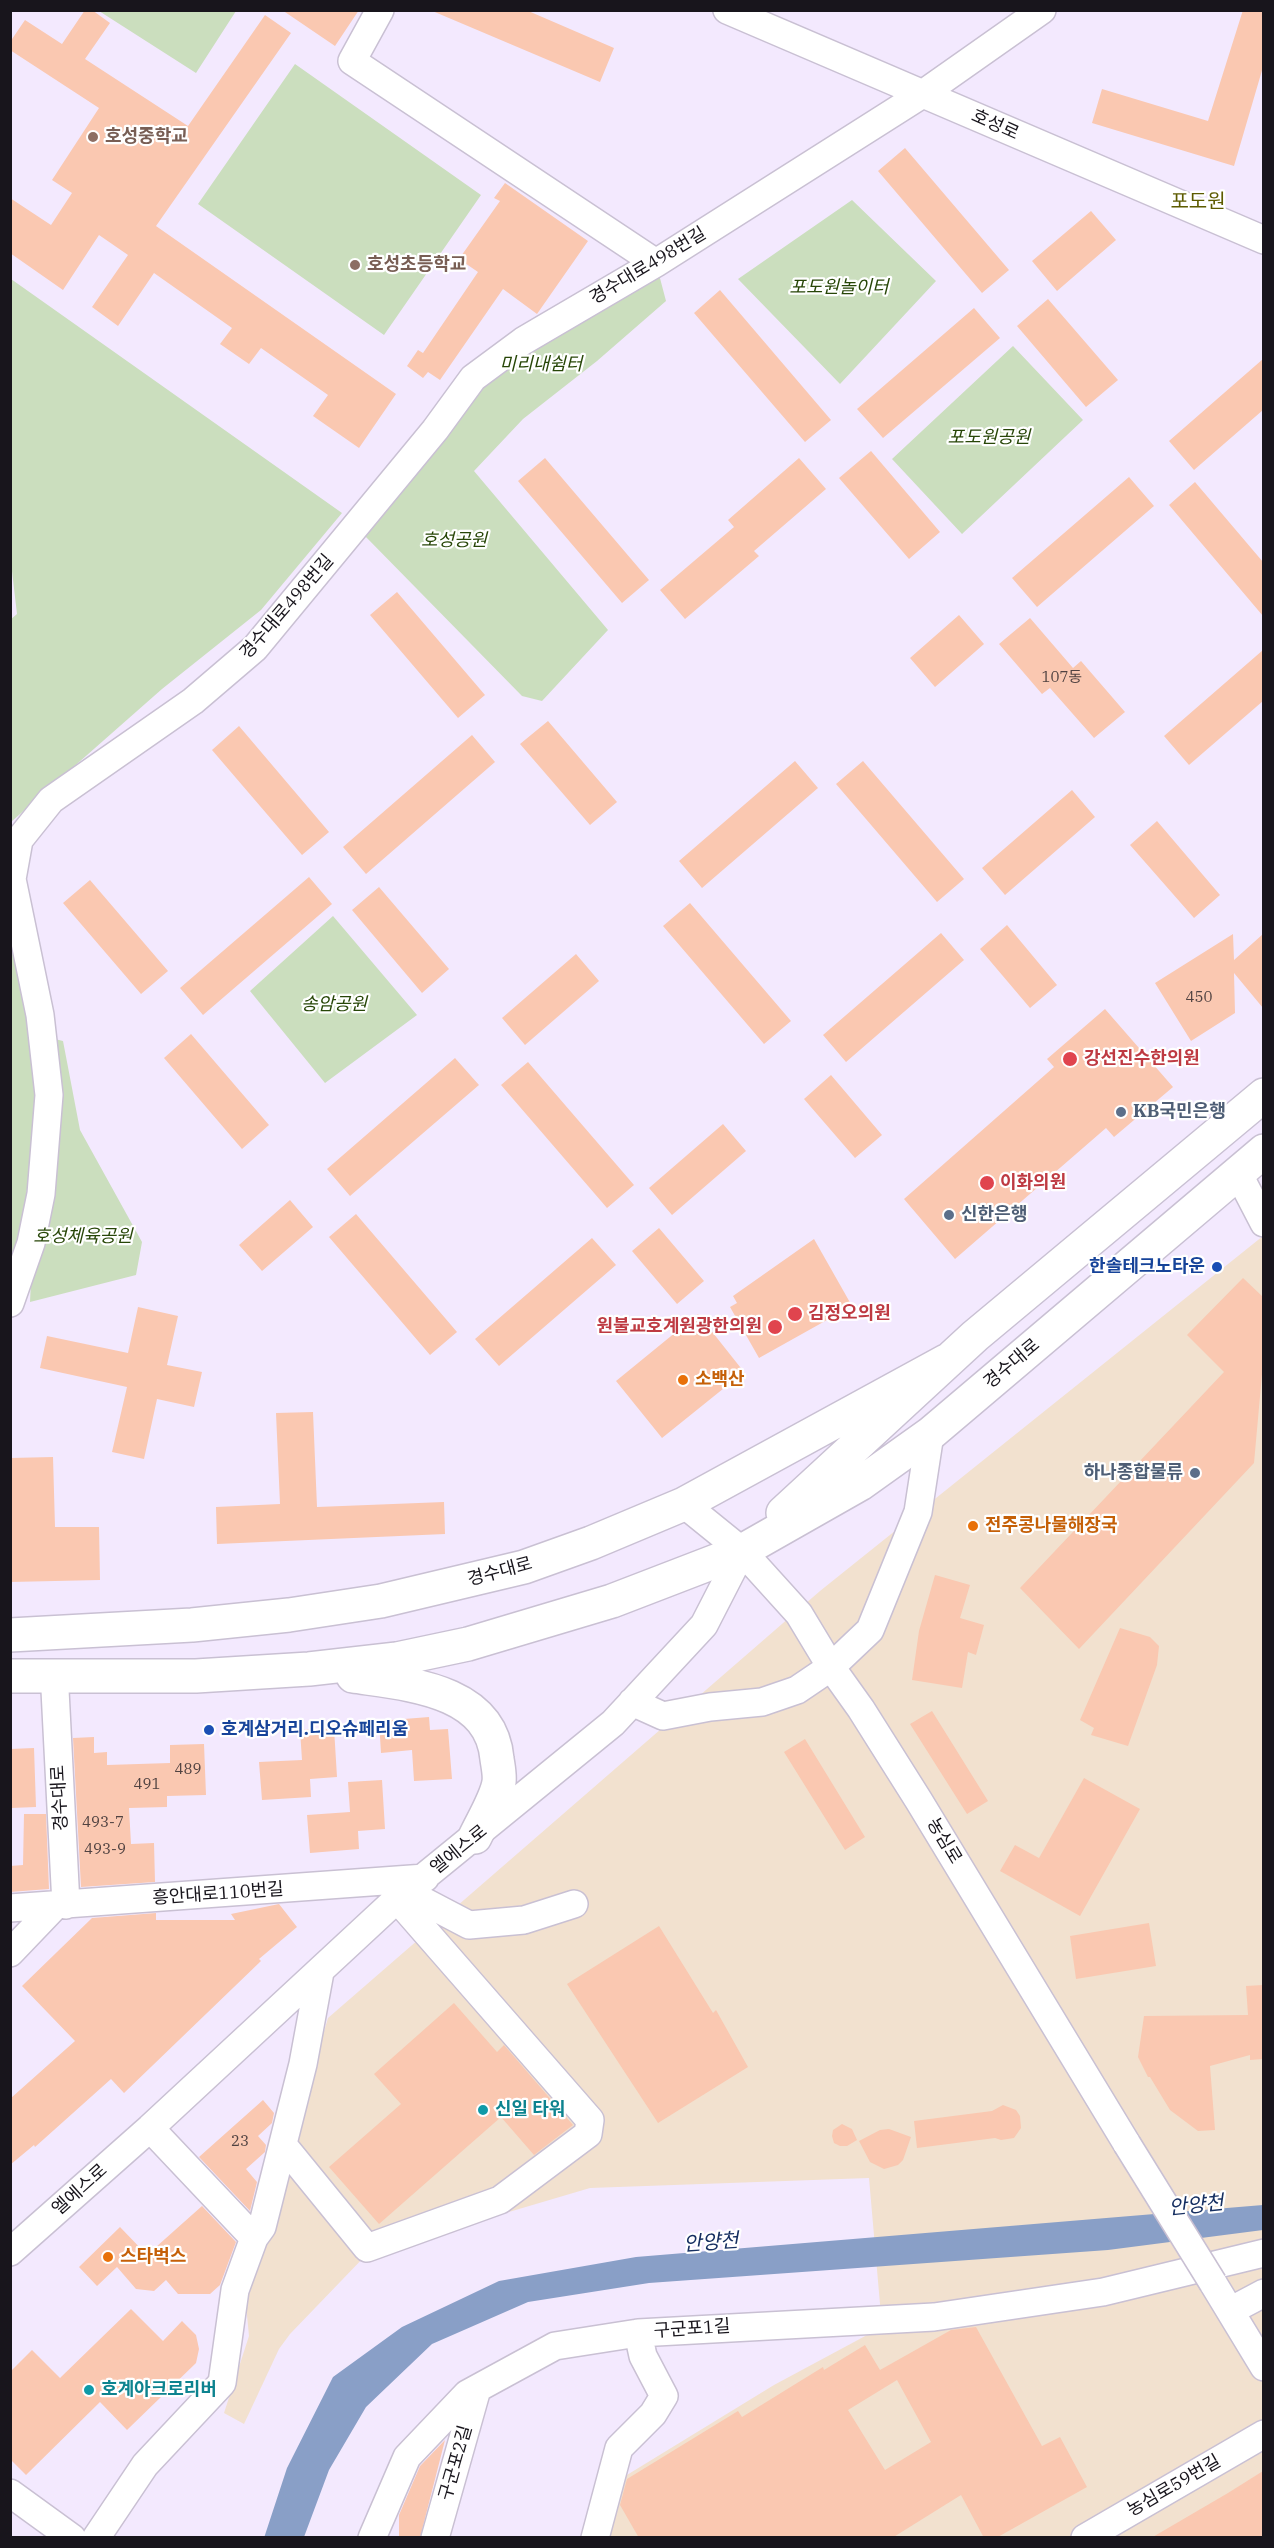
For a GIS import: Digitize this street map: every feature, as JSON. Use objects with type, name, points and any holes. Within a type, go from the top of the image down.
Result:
[{"type":"main road","name":"경수대로","points":[[742,1551],[946,1361],[1263,1095]]},
{"type":"main road","name":"경수대로","points":[[10,1676],[196,1676],[309,1669],[397,1659],[468,1644],[612,1601],[742,1551],[860,1484],[930,1434],[1263,1151]]},
{"type":"main road","name":"경수대로","points":[[10,1635],[192,1625],[289,1615],[381,1600],[524,1567],[591,1543],[684,1504],[946,1361]]},
{"type":"main road","points":[[10,1619],[192,1625]]},
{"type":"main road","points":[[309,1669],[410,1684],[459,1700],[484,1719],[496,1747],[499,1783],[476,1837]]},
{"type":"main road","points":[[10,1693],[196,1676]]},
{"type":"street","points":[[380,10],[352,61],[656,263]]},
{"type":"street","name":"호성로","points":[[727,10],[1263,240]]},
{"type":"street","name":"경수대로498번길","points":[[10,1303],[31,1243],[41,1194],[49,1095],[40,1015],[12,879],[19,840],[51,800],[193,701],[255,648],[435,430],[472,378],[523,341],[656,263],[924,93],[1042,10]]},
{"type":"street","points":[[1238,1173],[1263,1223]]},
{"type":"street","points":[[633,1702],[663,1716],[710,1707],[762,1702],[797,1690],[831,1668],[870,1630],[918,1512],[930,1434]]},
{"type":"street","name":"농심로","points":[[684,1504],[742,1551],[799,1614],[831,1668],[861,1709],[919,1801],[1230,2311]]},
{"type":"street","name":"엘에스로","points":[[10,2252],[150,2128],[409,1890],[613,1723],[704,1626],[742,1551]]},
{"type":"street","name":"경수대로","points":[[55,1690],[60,1906]]},
{"type":"street","points":[[409,1890],[470,1925],[524,1920],[574,1904]]},
{"type":"street","points":[[283,2145],[367,2248],[500,2200],[588,2134],[590,2120],[409,1890]]},
{"type":"street","name":"흥안대로110번길","points":[[10,1908],[409,1890]]},
{"type":"street","points":[[10,1953],[60,1906]]},
{"type":"street","points":[[96,2538],[146,2465],[222,2383],[235,2290],[254,2238],[262,2227],[303,2064],[320,1972]]},
{"type":"street","points":[[150,2128],[254,2238]]},
{"type":"street","name":"구군포1길","points":[[372,2538],[407,2457],[467,2394],[555,2346],[638,2333],[934,2317],[1103,2292],[1263,2253]]},
{"type":"street","points":[[1263,2294],[1230,2311],[1263,2367]]},
{"type":"street","points":[[595,2538],[619,2448],[653,2414],[664,2396],[643,2356],[638,2333]]},
{"type":"street","name":"구군포2길","points":[[435,2538],[477,2389]]},
{"type":"street","name":"농심로59번길","points":[[1085,2538],[1263,2434]]},
{"type":"street","points":[[10,2493],[72,2538]]},
{"type":"shaded area","points":[[1263,1236],[1263,2537],[608,2537],[622,2478],[774,2385],[882,2327],[869,2178],[590,2188],[367,2254],[290,2334],[279,2349],[244,2424],[224,2413],[249,2336],[245,2295],[328,2018],[820,1591]]},
{"type":"green space","points":[[99,11],[236,11],[196,73]]},
{"type":"green space","points":[[295,64],[481,195],[384,335],[198,204]]},
{"type":"green space","name":"포도원놀이터","points":[[852,200],[936,281],[840,384],[738,279]]},
{"type":"green space","name":"호성공원","points":[[656,263],[666,301],[597,361],[523,419],[474,471],[608,630],[542,701],[522,696],[365,536],[435,430],[523,341]]},
{"type":"green space","points":[[11,279],[342,513],[261,610],[162,689],[11,822],[10,620],[17,614],[10,554]]},
{"type":"green space","name":"포도원공원","points":[[1013,346],[1083,420],[962,534],[892,459]]},
{"type":"green space","points":[[10,914],[24,996],[38,1103],[20,1243],[10,1272]]},
{"type":"green space","name":"송암공원","points":[[333,916],[417,1015],[325,1083],[250,991]]},
{"type":"green space","name":"호성체육공원","points":[[42,1036],[63,1041],[80,1130],[142,1242],[136,1275],[30,1302]]},
{"type":"water","points":[[1263,2205],[1263,2230],[1108,2250],[649,2283],[528,2302],[432,2344],[366,2407],[329,2470],[304,2537],[264,2538],[287,2468],[333,2377],[402,2327],[499,2281],[636,2257]]},
{"type":"building","points":[[85,10],[92,10],[110,23],[85,59],[188,126],[265,15],[291,33],[156,226],[396,394],[359,448],[313,416],[328,395],[261,348],[249,364],[220,344],[232,328],[154,273],[118,326],[92,307],[128,255],[99,235],[63,290],[10,253],[10,198],[51,225],[72,193],[52,180],[99,108],[10,50],[10,42],[25,20],[62,44]]},
{"type":"building","points":[[282,10],[359,10],[335,46]]},
{"type":"building","points":[[430,10],[526,10],[614,48],[600,82]]},
{"type":"building","points":[[1243,10],[1263,10],[1263,67],[1234,166],[1092,123],[1102,89],[1208,121]]},
{"type":"building","points":[[905,148],[1009,270],[982,293],[878,171]]},
{"type":"building","points":[[505,183],[588,241],[537,314],[503,289],[440,380],[428,372],[423,378],[407,366],[418,350],[423,353],[478,272],[459,259],[500,201],[494,198]]},
{"type":"building","points":[[1091,211],[1116,240],[1057,291],[1032,261]]},
{"type":"building","points":[[720,290],[831,420],[805,442],[694,313]]},
{"type":"building","points":[[1048,299],[1118,380],[1086,407],[1017,326]]},
{"type":"building","points":[[974,308],[1000,338],[883,438],[857,409]]},
{"type":"building","points":[[1263,359],[1263,410],[1194,470],[1169,441]]},
{"type":"building","points":[[871,451],[940,532],[909,559],[839,478]]},
{"type":"building","points":[[545,458],[649,580],[622,603],[518,481]]},
{"type":"building","points":[[799,458],[826,489],[754,551],[759,556],[685,619],[660,590],[734,527],[728,520]]},
{"type":"building","points":[[1129,477],[1154,506],[1037,607],[1012,578]]},
{"type":"building","points":[[1195,482],[1263,562],[1263,616],[1169,505]]},
{"type":"building","points":[[397,592],[485,695],[458,718],[370,615]]},
{"type":"building","points":[[959,615],[984,644],[935,687],[910,658]]},
{"type":"building","points":[[1030,618],[1073,668],[1081,661],[1125,712],[1094,738],[1050,688],[1042,694],[999,644]]},
{"type":"building","points":[[1263,650],[1263,701],[1189,765],[1164,736]]},
{"type":"building","points":[[548,721],[617,802],[590,825],[520,744]]},
{"type":"building","points":[[239,726],[329,832],[302,855],[212,750]]},
{"type":"building","points":[[472,735],[495,762],[366,874],[343,847]]},
{"type":"building","points":[[795,761],[818,788],[702,888],[679,861]]},
{"type":"building","points":[[863,761],[964,879],[937,902],[836,784]]},
{"type":"building","points":[[1072,790],[1095,817],[1005,895],[982,868]]},
{"type":"building","points":[[1157,821],[1220,895],[1194,918],[1130,845]]},
{"type":"building","points":[[309,877],[332,904],[203,1015],[180,988]]},
{"type":"building","points":[[90,880],[168,971],[141,994],[63,903]]},
{"type":"building","points":[[379,887],[449,969],[422,993],[352,910]]},
{"type":"building","points":[[690,903],[791,1021],[764,1044],[663,926]]},
{"type":"building","points":[[1007,925],[1057,985],[1030,1008],[980,949]]},
{"type":"building","points":[[941,933],[964,960],[846,1062],[823,1035]]},
{"type":"building","points":[[1233,934],[1234,960],[1263,934],[1263,1008],[1234,973],[1235,1013],[1191,1041],[1155,983]]},
{"type":"building","points":[[576,954],[599,981],[525,1045],[502,1018]]},
{"type":"building","points":[[1105,1009],[1173,1087],[1114,1137],[1106,1128],[955,1259],[904,1199],[1054,1067],[1047,1059]]},
{"type":"building","points":[[191,1034],[269,1125],[242,1149],[164,1058]]},
{"type":"building","points":[[455,1058],[479,1085],[350,1196],[327,1169]]},
{"type":"building","points":[[528,1062],[634,1185],[607,1208],[501,1085]]},
{"type":"building","points":[[831,1075],[882,1135],[855,1158],[804,1099]]},
{"type":"building","points":[[723,1124],[746,1151],[672,1215],[649,1188]]},
{"type":"building","points":[[290,1200],[313,1227],[262,1271],[239,1245]]},
{"type":"building","points":[[356,1214],[457,1332],[430,1355],[329,1237]]},
{"type":"building","points":[[659,1228],[704,1281],[677,1304],[632,1251]]},
{"type":"building","points":[[592,1238],[616,1265],[499,1366],[475,1339]]},
{"type":"building","points":[[814,1239],[852,1306],[759,1358],[730,1307],[737,1303],[733,1296]]},
{"type":"building","points":[[1243,1278],[1263,1297],[1263,1363],[1254,1463],[1079,1649],[1020,1588],[1224,1372],[1187,1335]]},
{"type":"building","points":[[138,1307],[178,1316],[167,1365],[202,1372],[194,1407],[157,1399],[144,1459],[112,1452],[127,1387],[40,1368],[47,1336],[128,1353]]},
{"type":"building","points":[[698,1314],[744,1372],[662,1438],[616,1381]]},
{"type":"building","points":[[313,1412],[317,1507],[444,1502],[445,1534],[217,1544],[216,1507],[280,1504],[276,1413]]},
{"type":"building","points":[[53,1457],[55,1527],[99,1527],[100,1580],[10,1582],[10,1458]]},
{"type":"building","points":[[935,1575],[970,1585],[960,1618],[984,1625],[976,1655],[968,1652],[962,1688],[912,1680],[919,1631]]},
{"type":"building","points":[[1120,1628],[1150,1637],[1159,1646],[1157,1665],[1128,1746],[1091,1735],[1094,1728],[1080,1720]]},
{"type":"building","points":[[932,1711],[988,1801],[967,1814],[910,1724]]},
{"type":"building","points":[[429,1717],[430,1730],[448,1729],[452,1779],[414,1781],[412,1750],[381,1753],[379,1721]]},
{"type":"building","points":[[334,1728],[337,1777],[310,1779],[311,1797],[262,1800],[259,1762],[302,1760],[300,1730]]},
{"type":"building","points":[[94,1737],[94,1753],[107,1752],[107,1765],[170,1763],[170,1745],[204,1744],[206,1795],[167,1796],[167,1807],[129,1808],[131,1844],[154,1843],[155,1882],[81,1887],[73,1738]]},
{"type":"building","points":[[805,1739],[865,1837],[845,1850],[784,1752]]},
{"type":"building","points":[[34,1748],[36,1807],[11,1808],[10,1749]]},
{"type":"building","points":[[1084,1778],[1140,1809],[1080,1916],[1000,1871],[1015,1845],[1039,1858]]},
{"type":"building","points":[[382,1780],[385,1829],[358,1831],[359,1849],[310,1853],[307,1815],[350,1812],[348,1782]]},
{"type":"building","points":[[24,1814],[46,1814],[49,1889],[10,1892],[10,1866],[23,1865]]},
{"type":"building","points":[[279,1904],[297,1927],[259,1959],[261,1961],[124,2093],[111,2079],[35,2147],[34,2145],[10,2165],[11,2098],[75,2041],[22,1986],[92,1918],[156,1913],[156,1920],[235,1920],[231,1914]]},
{"type":"building","points":[[1149,1923],[1156,1966],[1076,1979],[1070,1936]]},
{"type":"building","points":[[659,1926],[713,2013],[716,2010],[748,2067],[658,2123],[567,1984]]},
{"type":"building","points":[[1263,1985],[1263,2059],[1250,2060],[1250,2055],[1210,2066],[1215,2130],[1198,2131],[1170,2110],[1138,2057],[1144,2016],[1248,2015],[1246,1986]]},
{"type":"building","name":"신일 타워","points":[[454,2003],[497,2052],[504,2045],[573,2125],[534,2155],[501,2117],[379,2224],[329,2167],[401,2104],[374,2074]]},
{"type":"building","points":[[263,2100],[274,2113],[272,2123],[258,2136],[266,2145],[265,2152],[246,2169],[257,2182],[250,2211],[199,2157]]},
{"type":"building","points":[[1003,2105],[1016,2110],[1020,2116],[1021,2128],[1014,2138],[1001,2140],[995,2138],[917,2148],[914,2121],[992,2111]]},
{"type":"building","points":[[842,2124],[852,2129],[857,2140],[847,2146],[834,2143],[832,2136],[833,2130]]},
{"type":"building","points":[[889,2129],[911,2137],[903,2160],[898,2165],[884,2169],[870,2162],[859,2141],[880,2130]]},
{"type":"building","points":[[202,2206],[236,2242],[220,2285],[210,2294],[178,2294],[166,2280],[154,2291],[136,2289],[117,2267],[97,2286],[79,2267],[120,2227],[147,2255]]},
{"type":"building","name":"호계아크로리버","points":[[131,2309],[163,2341],[182,2321],[196,2335],[199,2349],[196,2363],[127,2430],[100,2402],[26,2475],[10,2459],[10,2372],[32,2350],[60,2378]]},
{"type":"building","points":[[976,2327],[1042,2446],[1060,2437],[1087,2487],[996,2538],[984,2538],[961,2495],[892,2538],[639,2538],[620,2505],[627,2479],[738,2411],[742,2417],[823,2367],[824,2370],[865,2345],[880,2370],[951,2330]],"holes":[[[897,2380],[931,2442],[885,2470],[848,2410]]]},
{"type":"building","points":[[445,2440],[420,2538],[399,2538],[399,2515],[420,2466]]},
{"type":"building","points":[[1263,2471],[1263,2538],[1151,2538],[1228,2493]]},
{"type":"place","name":"호성중학교","points":[[93,137]]},
{"type":"place","name":"호성초등학교","points":[[355,265]]},
{"type":"place","name":"강선진수한의원","points":[[1070,1059]]},
{"type":"place","name":"KB국민은행","points":[[1121,1112]]},
{"type":"place","name":"이화의원","points":[[987,1183]]},
{"type":"place","name":"신한은행","points":[[949,1215]]},
{"type":"place","name":"한솔테크노타운","points":[[1217,1267]]},
{"type":"place","name":"김정오의원","points":[[795,1314]]},
{"type":"place","name":"원불교호계원광한의원","points":[[775,1327]]},
{"type":"place","name":"소백산","points":[[683,1380]]},
{"type":"place","name":"하나종합물류","points":[[1195,1473]]},
{"type":"place","name":"전주콩나물해장국","points":[[973,1526]]},
{"type":"place","name":"호계삼거리.디오슈페리움","points":[[209,1730]]},
{"type":"place","name":"신일 타워","points":[[483,2110]]},
{"type":"place","name":"스타벅스","points":[[108,2257]]},
{"type":"place","name":"호계아크로리버","points":[[89,2390]]},
{"type":"district","name":"포도원","points":[[1198,202]]},
{"type":"park label","name":"미리내쉼터","points":[[541,365]]},
{"type":"water label","name":"안양천","points":[[1196,2206]]},
{"type":"water label","name":"안양천","points":[[711,2243]]}]
